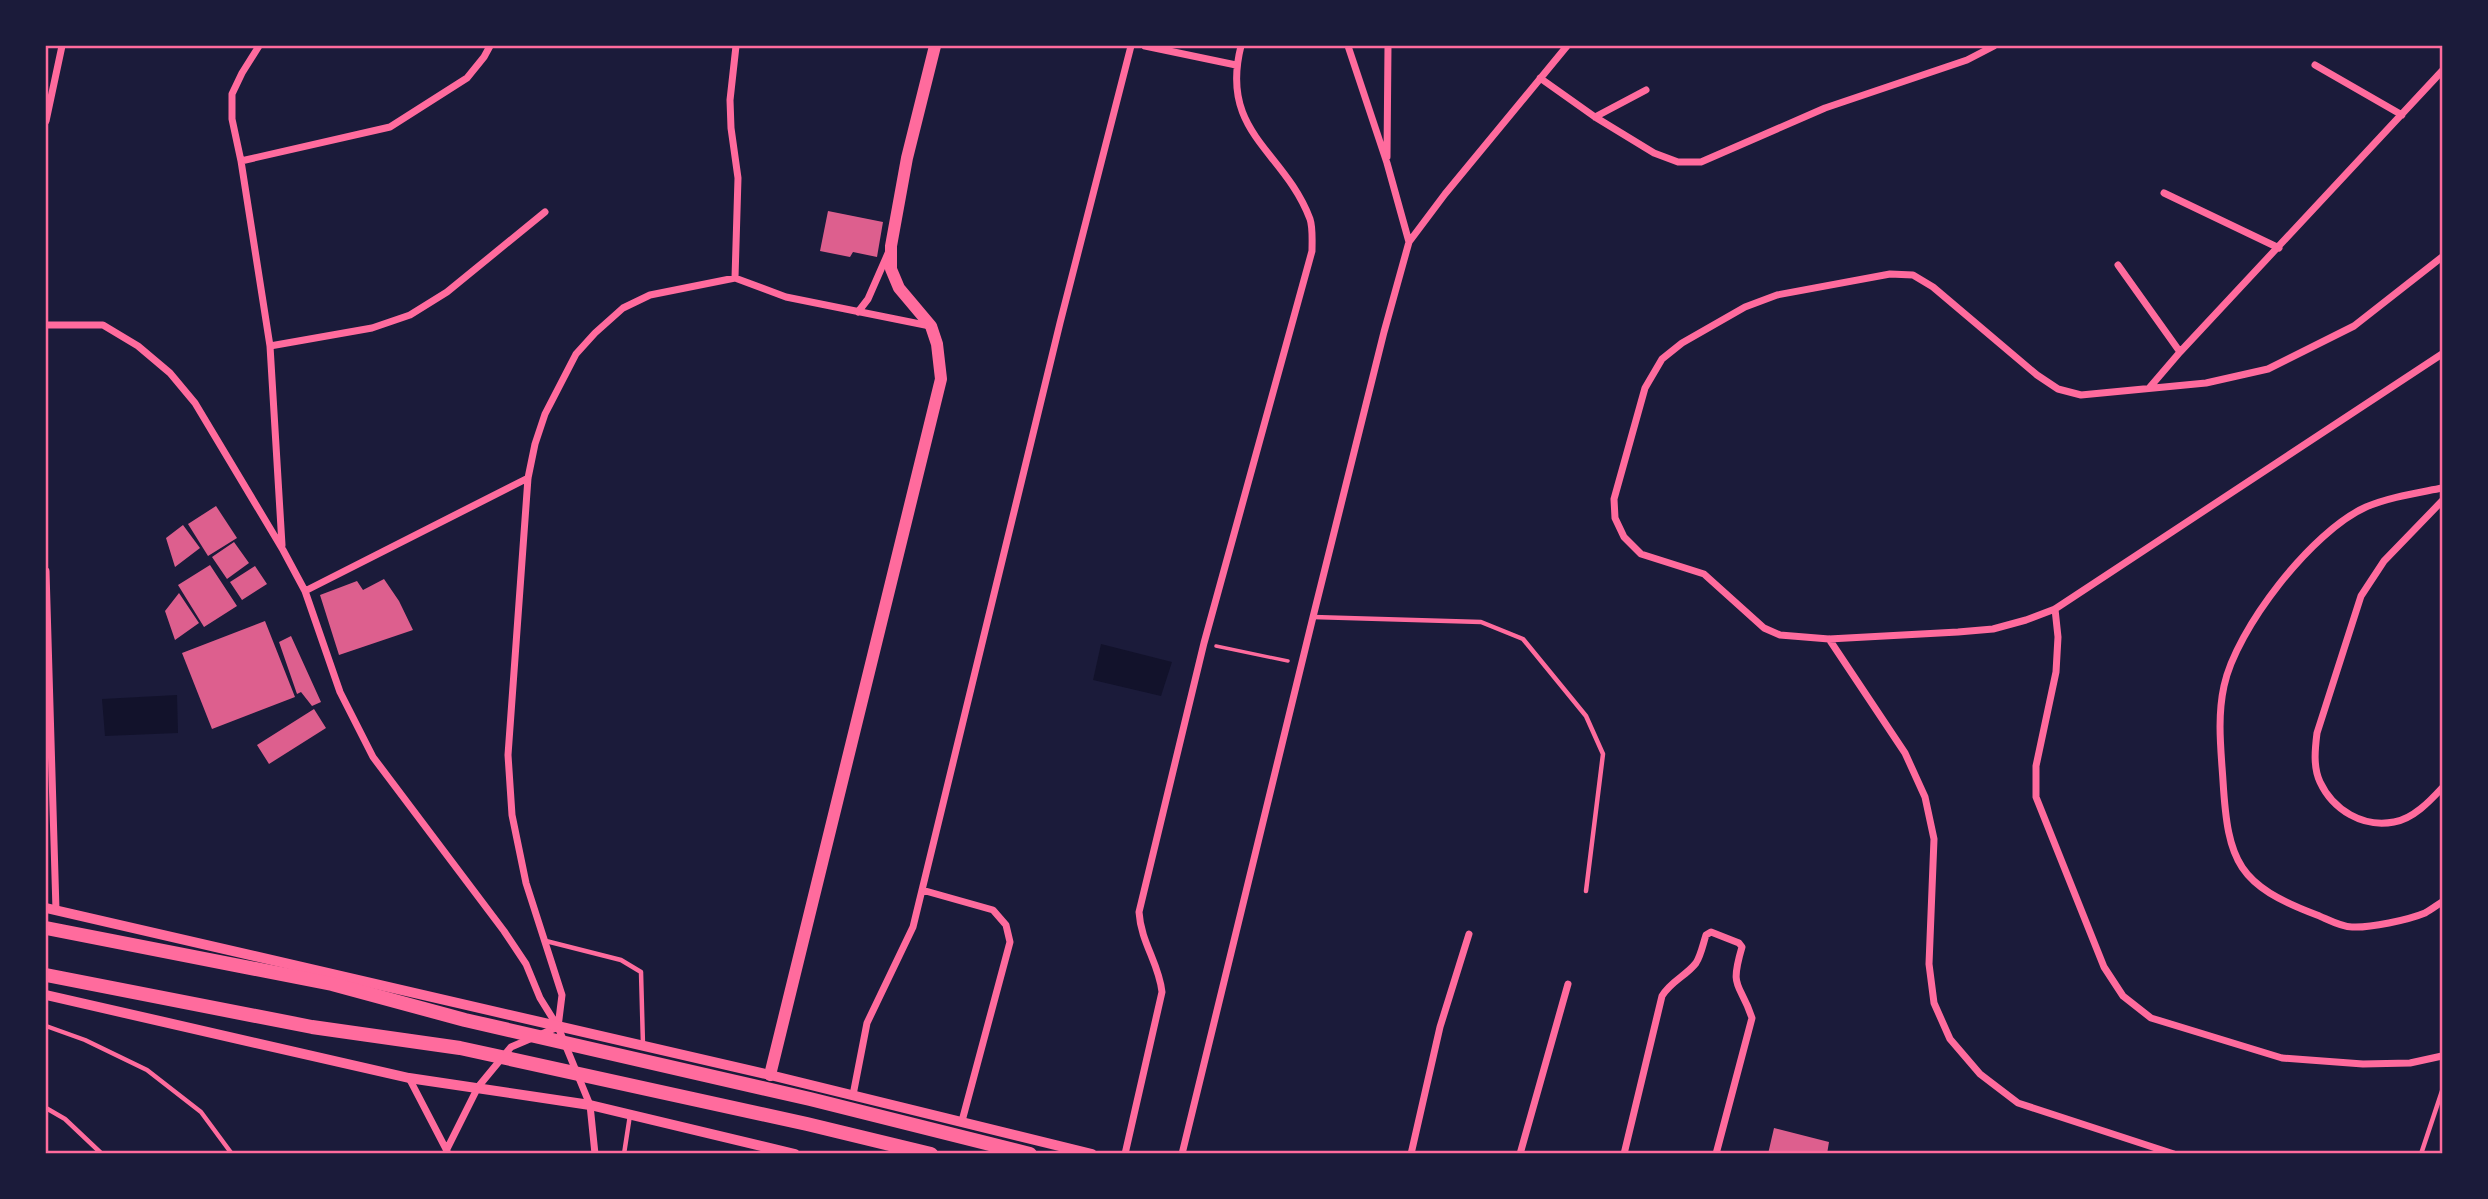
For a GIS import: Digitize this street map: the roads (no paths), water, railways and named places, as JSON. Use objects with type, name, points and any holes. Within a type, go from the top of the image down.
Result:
[{"type":"main road","points":[[770,1075],[941,379],[937,344],[931,326],[900,288],[891,269],[891,246],[907,158],[935,46]]},
{"type":"main road","points":[[46,928],[332,984],[465,1020],[810,1099],[1030,1153]]},
{"type":"main road","points":[[46,975],[312,1027],[460,1048],[931,1153]]},
{"type":"street","points":[[46,121],[62,46]]},
{"type":"street","points":[[259,46],[232,94],[232,119],[270,346],[283,550]]},
{"type":"street","points":[[241,162],[390,127],[467,78],[490,46]]},
{"type":"street","points":[[736,46],[730,100],[738,177],[736,278]]},
{"type":"street","points":[[852,1095],[867,1023],[913,927],[1060,323],[1131,46]]},
{"type":"street","points":[[1145,46],[1236,65]]},
{"type":"street","points":[[1125,1153],[1162,992],[1160,976],[1140,932],[1139,912],[1204,643],[1312,251],[1311,221],[1299,197],[1251,131],[1240,107],[1236,65],[1241,46]]},
{"type":"street","points":[[1348,46],[1387,163],[1409,242]]},
{"type":"street","points":[[1387,163],[1388,46]]},
{"type":"street","points":[[1182,1153],[1384,332],[1409,242],[1567,46]]},
{"type":"street","points":[[1540,78],[1595,117],[1654,153],[1678,162],[1701,162],[1825,108],[1967,60],[1994,46]]},
{"type":"street","points":[[2315,65],[2402,115]]},
{"type":"street","points":[[2150,387],[2442,71]]},
{"type":"street","points":[[1595,117],[1646,90]]},
{"type":"street","points":[[2164,193],[2279,248]]},
{"type":"street","points":[[270,346],[372,328],[410,315],[447,292],[545,212]]},
{"type":"street","points":[[858,312],[868,299],[891,246]]},
{"type":"street","points":[[2442,257],[2354,326],[2268,369],[2206,383],[2081,395],[2058,389],[2037,375],[1933,287],[1913,275],[1890,274],[1777,295],[1745,306],[1682,343],[1662,359],[1645,388],[1614,499],[1615,519],[1624,537],[1641,554],[1704,574],[1764,628],[1780,635],[1829,639],[1993,629],[2055,609],[2442,354]]},
{"type":"street","points":[[2118,265],[2180,352]]},
{"type":"street","points":[[558,1027],[562,995],[526,883],[512,816],[508,755],[528,478],[545,414],[576,355],[594,333],[623,308],[650,295],[736,278],[786,297],[931,326]]},
{"type":"street","points":[[46,325],[103,325],[138,345],[170,373],[194,403],[305,591],[340,692],[373,757],[527,964],[540,998],[558,1027],[590,1105],[595,1153]]},
{"type":"street","points":[[305,591],[528,478]]},
{"type":"street","points":[[2442,488],[2386,500],[2364,508],[2311,546],[2268,600],[2240,643],[2224,685],[2219,723],[2226,825],[2235,857],[2254,882],[2280,901],[2350,928],[2425,913],[2442,902]]},
{"type":"street","points":[[2442,500],[2384,561],[2361,596],[2318,733],[2314,756],[2319,781],[2338,808],[2366,823],[2396,822],[2424,807],[2442,788]]},
{"type":"street","points":[[46,571],[51,909],[770,1075],[1092,1153]]},
{"type":"street","points":[[2055,609],[2058,637],[2056,672],[2036,766],[2036,797],[2105,967],[2123,996],[2151,1018],[2282,1058],[2363,1064],[2410,1063],[2442,1056]]},
{"type":"street","points":[[1829,639],[1905,754],[1925,797],[1934,839],[1928,964],[1934,1003],[1950,1039],[1980,1074],[2018,1103],[2174,1153]]},
{"type":"street","points":[[922,890],[993,910],[1006,925],[1010,942],[961,1121]]},
{"type":"street","points":[[1625,1153],[1662,996],[1669,985],[1698,960],[1706,935],[1711,932],[1739,943],[1741,947],[1734,972],[1735,983],[1752,1018],[1716,1153]]},
{"type":"street","points":[[1411,1153],[1440,1027],[1469,934]]},
{"type":"street","points":[[1520,1153],[1568,984]]},
{"type":"street","points":[[46,995],[409,1078],[590,1105],[796,1153]]},
{"type":"street","points":[[447,1152],[478,1087],[512,1047],[558,1027]]},
{"type":"street","points":[[409,1078],[447,1152]]},
{"type":"lane","points":[[1313,617],[1481,622],[1523,639],[1586,716],[1603,754],[1586,891]]},
{"type":"lane","points":[[545,940],[621,960],[640,972],[643,1046]]},
{"type":"lane","points":[[46,1026],[85,1040],[146,1070],[201,1112],[232,1153]]},
{"type":"lane","points":[[2421,1153],[2442,1091]]},
{"type":"lane","points":[[46,1108],[65,1118],[102,1153]]},
{"type":"lane","points":[[624,1153],[630,1115]]}]
